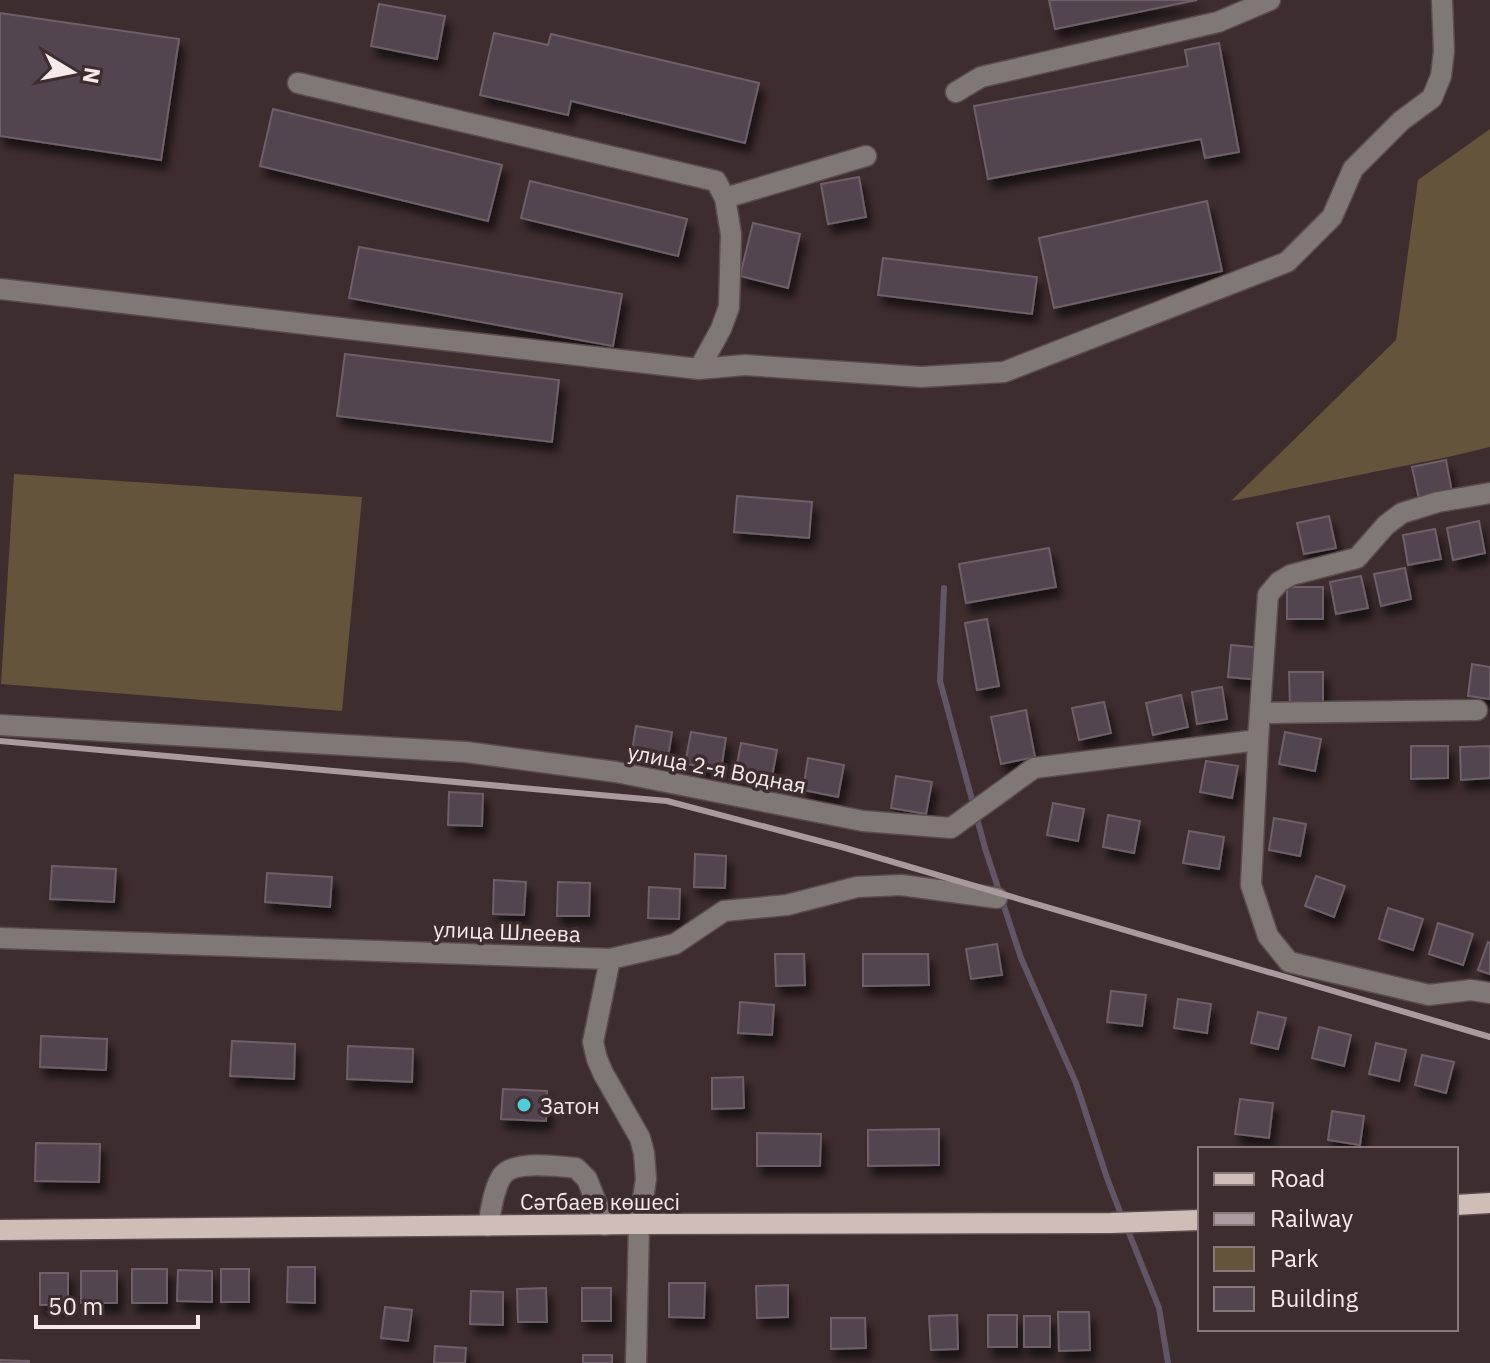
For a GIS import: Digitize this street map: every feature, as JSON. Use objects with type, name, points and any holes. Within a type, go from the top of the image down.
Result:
[{"type":"main road","points":[[1458,1205],[1490,1203]]},
{"type":"main road","name":"Сәтбаев көшесі","points":[[0,1230],[1198,1220]]},
{"type":"street","points":[[956,92],[981,77],[1218,22],[1270,0]]},
{"type":"street","points":[[0,289],[699,369],[745,365],[921,377],[1004,372],[1287,262],[1332,217],[1353,169],[1401,121],[1432,98],[1441,76],[1444,51],[1442,0]]},
{"type":"street","points":[[298,83],[716,181],[725,198],[731,234],[729,307],[699,369]]},
{"type":"street","points":[[725,198],[866,156]]},
{"type":"street","points":[[1490,493],[1438,502],[1402,513],[1386,525],[1357,558],[1291,575],[1279,582],[1268,595],[1251,885],[1268,936],[1289,962],[1429,995],[1471,990],[1490,993]]},
{"type":"street","points":[[1261,713],[1477,710]]},
{"type":"street","name":"улица 2-я Водная","points":[[0,725],[466,752],[616,772],[863,821],[951,828],[1034,768],[1258,740]]},
{"type":"street","name":"улица Шлеева","points":[[0,938],[610,959],[675,944],[724,911],[787,905],[857,887],[901,885],[997,898]]},
{"type":"street","points":[[610,959],[593,1042],[603,1073],[640,1138],[644,1153],[646,1179],[639,1224],[636,1363]]},
{"type":"street","points":[[488,1226],[503,1174],[512,1168],[525,1166],[576,1168],[587,1179],[605,1225]]},
{"type":"green space","points":[[1490,129],[1490,447],[1231,501],[1396,340],[1418,180]]},
{"type":"green space","points":[[14,474],[362,497],[342,711],[1,684]]},
{"type":"building","points":[[1049,0],[1197,0],[1055,29]]},
{"type":"building","points":[[379,4],[445,16],[437,59],[371,46]]},
{"type":"building","points":[[0,13],[179,39],[161,160],[0,136]]},
{"type":"building","points":[[494,33],[548,45],[551,34],[759,83],[745,143],[571,101],[568,115],[480,95]]},
{"type":"building","points":[[1219,43],[1239,152],[1205,158],[1201,139],[988,179],[974,106],[1188,66],[1185,50]]},
{"type":"building","points":[[273,109],[502,165],[488,221],[260,166]]},
{"type":"building","points":[[859,177],[866,217],[828,224],[821,184]]},
{"type":"building","points":[[530,181],[687,219],[678,256],[521,218]]},
{"type":"building","points":[[1207,201],[1222,271],[1054,308],[1039,238]]},
{"type":"building","points":[[753,223],[800,234],[788,288],[740,276]]},
{"type":"building","points":[[359,247],[622,294],[613,346],[349,298]]},
{"type":"building","points":[[883,258],[1037,277],[1032,314],[878,295]]},
{"type":"building","points":[[345,354],[559,380],[552,442],[337,416]]},
{"type":"building","points":[[1446,460],[1452,492],[1419,499],[1412,467]]},
{"type":"building","points":[[737,496],[812,502],[809,538],[734,532]]},
{"type":"building","points":[[1329,516],[1336,548],[1304,554],[1297,523]]},
{"type":"building","points":[[1479,521],[1485,553],[1453,560],[1447,528]]},
{"type":"building","points":[[1435,529],[1441,559],[1408,565],[1403,535]]},
{"type":"building","points":[[1049,548],[1056,587],[966,603],[959,564]]},
{"type":"building","points":[[1405,568],[1411,599],[1381,606],[1374,574]]},
{"type":"building","points":[[1361,576],[1368,608],[1336,614],[1330,582]]},
{"type":"building","points":[[1287,587],[1323,587],[1323,619],[1287,619]]},
{"type":"building","points":[[987,619],[999,686],[977,690],[965,623]]},
{"type":"building","points":[[1231,645],[1263,648],[1260,680],[1228,677]]},
{"type":"building","points":[[1472,664],[1490,667],[1490,699],[1468,696]]},
{"type":"building","points":[[1289,672],[1323,672],[1323,704],[1290,705]]},
{"type":"building","points":[[1222,687],[1227,719],[1197,724],[1192,692]]},
{"type":"building","points":[[1181,695],[1188,727],[1153,735],[1146,703]]},
{"type":"building","points":[[1104,702],[1111,733],[1079,740],[1072,708]]},
{"type":"building","points":[[1026,710],[1035,757],[1001,764],[991,717]]},
{"type":"building","points":[[636,726],[672,732],[667,764],[631,758]]},
{"type":"building","points":[[691,732],[726,738],[721,770],[685,764]]},
{"type":"building","points":[[1285,732],[1321,739],[1315,771],[1279,764]]},
{"type":"building","points":[[741,743],[777,750],[771,782],[735,775]]},
{"type":"building","points":[[1411,746],[1448,746],[1448,778],[1411,779]]},
{"type":"building","points":[[1490,746],[1490,778],[1461,780],[1460,747]]},
{"type":"building","points":[[808,758],[844,765],[838,797],[803,790]]},
{"type":"building","points":[[1206,761],[1238,766],[1232,798],[1200,792]]},
{"type":"building","points":[[896,776],[932,782],[926,814],[891,808]]},
{"type":"building","points":[[449,792],[483,794],[482,826],[448,825]]},
{"type":"building","points":[[1053,803],[1084,809],[1078,841],[1047,835]]},
{"type":"building","points":[[1108,815],[1140,821],[1134,853],[1103,847]]},
{"type":"building","points":[[1274,818],[1306,824],[1300,856],[1269,850]]},
{"type":"building","points":[[1189,831],[1224,837],[1219,869],[1183,863]]},
{"type":"building","points":[[695,854],[726,856],[725,888],[694,887]]},
{"type":"building","points":[[52,866],[116,869],[114,902],[50,899]]},
{"type":"building","points":[[267,873],[332,877],[330,907],[265,902]]},
{"type":"building","points":[[1316,876],[1345,886],[1334,917],[1305,906]]},
{"type":"building","points":[[494,880],[526,882],[524,915],[493,914]]},
{"type":"building","points":[[558,882],[590,883],[589,916],[557,916]]},
{"type":"building","points":[[649,887],[680,889],[679,919],[648,918]]},
{"type":"building","points":[[1388,908],[1423,919],[1413,950],[1379,939]]},
{"type":"building","points":[[1438,923],[1473,934],[1463,965],[1429,954]]},
{"type":"building","points":[[1490,943],[1490,974],[1478,970]]},
{"type":"building","points":[[997,944],[1002,975],[971,979],[966,949]]},
{"type":"building","points":[[775,954],[804,954],[805,985],[776,986]]},
{"type":"building","points":[[863,954],[928,954],[929,985],[863,986]]},
{"type":"building","points":[[1111,991],[1146,995],[1142,1026],[1107,1022]]},
{"type":"building","points":[[1178,999],[1211,1004],[1207,1033],[1174,1028]]},
{"type":"building","points":[[740,1002],[774,1005],[772,1035],[738,1033]]},
{"type":"building","points":[[1258,1012],[1286,1018],[1278,1049],[1251,1043]]},
{"type":"building","points":[[1319,1027],[1351,1035],[1344,1066],[1312,1058]]},
{"type":"building","points":[[41,1036],[107,1039],[106,1070],[40,1067]]},
{"type":"building","points":[[232,1041],[295,1044],[294,1079],[230,1076]]},
{"type":"building","points":[[1376,1043],[1406,1050],[1399,1081],[1369,1074]]},
{"type":"building","points":[[348,1046],[413,1049],[412,1082],[347,1079]]},
{"type":"building","points":[[1422,1055],[1454,1062],[1446,1093],[1415,1085]]},
{"type":"building","points":[[743,1077],[744,1108],[712,1109],[712,1078]]},
{"type":"building","name":"Затон","points":[[503,1089],[547,1091],[546,1121],[501,1119]]},
{"type":"building","points":[[1240,1099],[1273,1103],[1269,1138],[1235,1134]]},
{"type":"building","points":[[1332,1111],[1364,1116],[1360,1145],[1328,1140]]},
{"type":"building","points":[[939,1129],[939,1165],[868,1166],[868,1130]]},
{"type":"building","points":[[757,1133],[821,1134],[820,1166],[757,1166]]},
{"type":"building","points":[[36,1143],[100,1144],[99,1182],[35,1181]]},
{"type":"building","points":[[288,1267],[315,1267],[315,1303],[287,1302]]},
{"type":"building","points":[[132,1269],[167,1269],[167,1303],[132,1303]]},
{"type":"building","points":[[221,1269],[249,1269],[249,1302],[221,1302]]},
{"type":"building","points":[[178,1270],[212,1271],[212,1302],[177,1301]]},
{"type":"building","points":[[81,1271],[117,1271],[117,1303],[81,1303]]},
{"type":"building","points":[[40,1273],[68,1273],[68,1305],[40,1305]]},
{"type":"building","points":[[669,1283],[705,1283],[704,1318],[669,1317]]},
{"type":"building","points":[[788,1285],[788,1317],[757,1318],[756,1286]]},
{"type":"building","points":[[546,1288],[547,1322],[518,1322],[517,1289]]},
{"type":"building","points":[[582,1288],[611,1288],[611,1321],[582,1321]]},
{"type":"building","points":[[471,1291],[503,1292],[503,1325],[470,1324]]},
{"type":"building","points":[[385,1307],[412,1310],[408,1341],[381,1338]]},
{"type":"building","points":[[1058,1312],[1089,1312],[1090,1350],[1059,1351]]},
{"type":"building","points":[[957,1315],[958,1349],[931,1350],[929,1316]]},
{"type":"building","points":[[988,1315],[1017,1315],[1017,1347],[988,1347]]},
{"type":"building","points":[[1024,1316],[1050,1316],[1050,1347],[1024,1347]]},
{"type":"building","points":[[831,1318],[865,1318],[866,1348],[831,1349]]},
{"type":"building","points":[[435,1346],[466,1348],[465,1363],[434,1363]]},
{"type":"building","points":[[583,1355],[612,1355],[612,1363],[583,1363]]},
{"type":"building","points":[[0,1360],[29,1361],[29,1363],[0,1363]]},
{"type":"waterway","points":[[944,588],[940,681],[985,848],[1021,958],[1076,1083],[1122,1217]]},
{"type":"waterway","points":[[1127,1228],[1159,1308],[1168,1363]]},
{"type":"railway","points":[[0,741],[667,801],[842,847],[1490,1037]]},
{"type":"place","name":"Затон","points":[[524,1105]]}]
